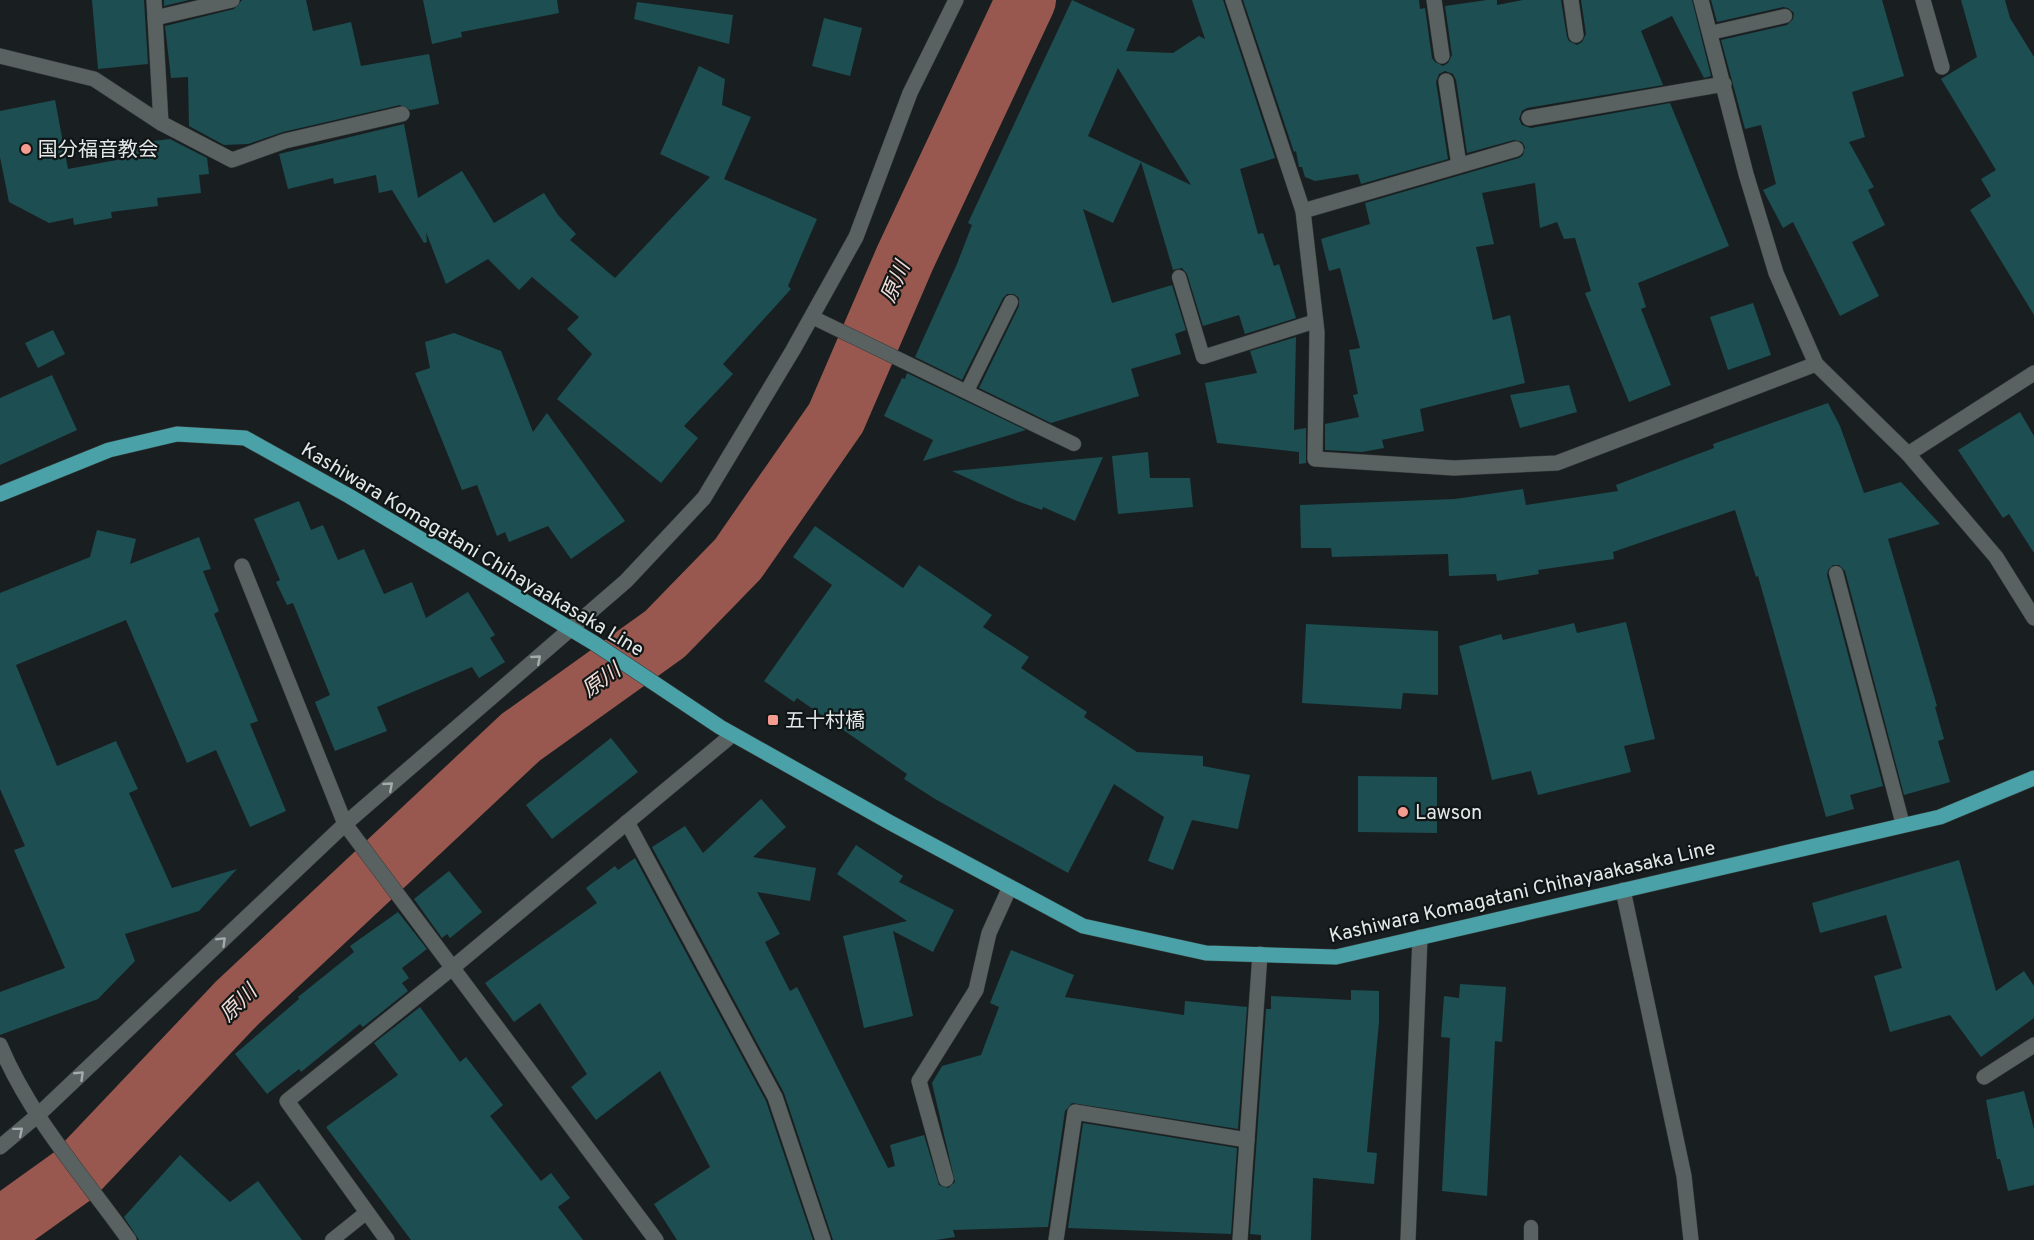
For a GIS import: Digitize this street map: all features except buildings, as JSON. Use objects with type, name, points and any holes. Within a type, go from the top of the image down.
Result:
[{"type":"main road","name":"Kashiwara Komagatani Chihayaakasaka Line","points":[[0,494],[109,450],[165,437],[177,435],[245,438],[349,496],[570,631],[594,643],[726,731],[1083,926],[1206,953],[1336,957],[1940,817],[2034,778]]},
{"type":"street","points":[[154,0],[161,123]]},
{"type":"street","points":[[155,18],[232,0]]},
{"type":"street","points":[[0,1147],[38,1116],[345,824],[626,581],[704,498],[812,317],[856,237],[910,93],[956,0]]},
{"type":"street","points":[[1233,0],[1303,210],[1316,321],[1315,459],[1454,468],[1557,463],[1816,364]]},
{"type":"street","points":[[1434,0],[1442,56]]},
{"type":"street","points":[[1570,0],[1576,35]]},
{"type":"street","points":[[1701,0],[1746,174],[1776,273],[1816,364],[1908,454],[1996,556],[2034,618]]},
{"type":"street","points":[[1923,0],[1942,67]]},
{"type":"street","points":[[0,56],[94,79],[161,123],[232,160],[285,141],[402,114]]},
{"type":"street","points":[[1446,81],[1459,165]]},
{"type":"street","points":[[1529,118],[1724,84]]},
{"type":"street","points":[[1303,210],[1516,149]]},
{"type":"street","points":[[1908,454],[2034,373]]},
{"type":"street","points":[[242,566],[345,824],[451,969],[656,1240]]},
{"type":"street","points":[[387,1240],[287,1101],[451,969],[627,822],[726,731]]},
{"type":"street","points":[[627,822],[775,1097],[823,1240]]},
{"type":"street","points":[[946,1179],[919,1081],[976,990],[989,933],[1011,887]]},
{"type":"street","points":[[1623,890],[1684,1176],[1691,1240]]},
{"type":"street","points":[[1408,1240],[1420,937]]},
{"type":"street","points":[[1240,1240],[1260,954]]},
{"type":"street","points":[[0,1045],[11,1071],[38,1116],[129,1240]]},
{"type":"street","points":[[1984,1077],[2034,1045]]},
{"type":"street","points":[[1056,1240],[1075,1112],[1247,1140]]},
{"type":"lane","points":[[1710,33],[1785,16]]},
{"type":"lane","points":[[1179,277],[1203,357],[1316,321]]},
{"type":"lane","points":[[967,391],[1011,302]]},
{"type":"lane","points":[[812,317],[1074,444]]},
{"type":"lane","points":[[1836,573],[1903,825]]},
{"type":"lane","points":[[332,1240],[367,1212]]},
{"type":"waterway","name":"原川","points":[[0,1228],[74,1175],[237,1003],[521,737],[665,634],[738,559],[836,418],[905,258],[1026,0]]},
{"type":"place","name":"国分福音教会","points":[[26,149]]},
{"type":"place","name":"五十村橋","points":[[773,720]]},
{"type":"place","name":"Lawson","points":[[1403,812]]}]
